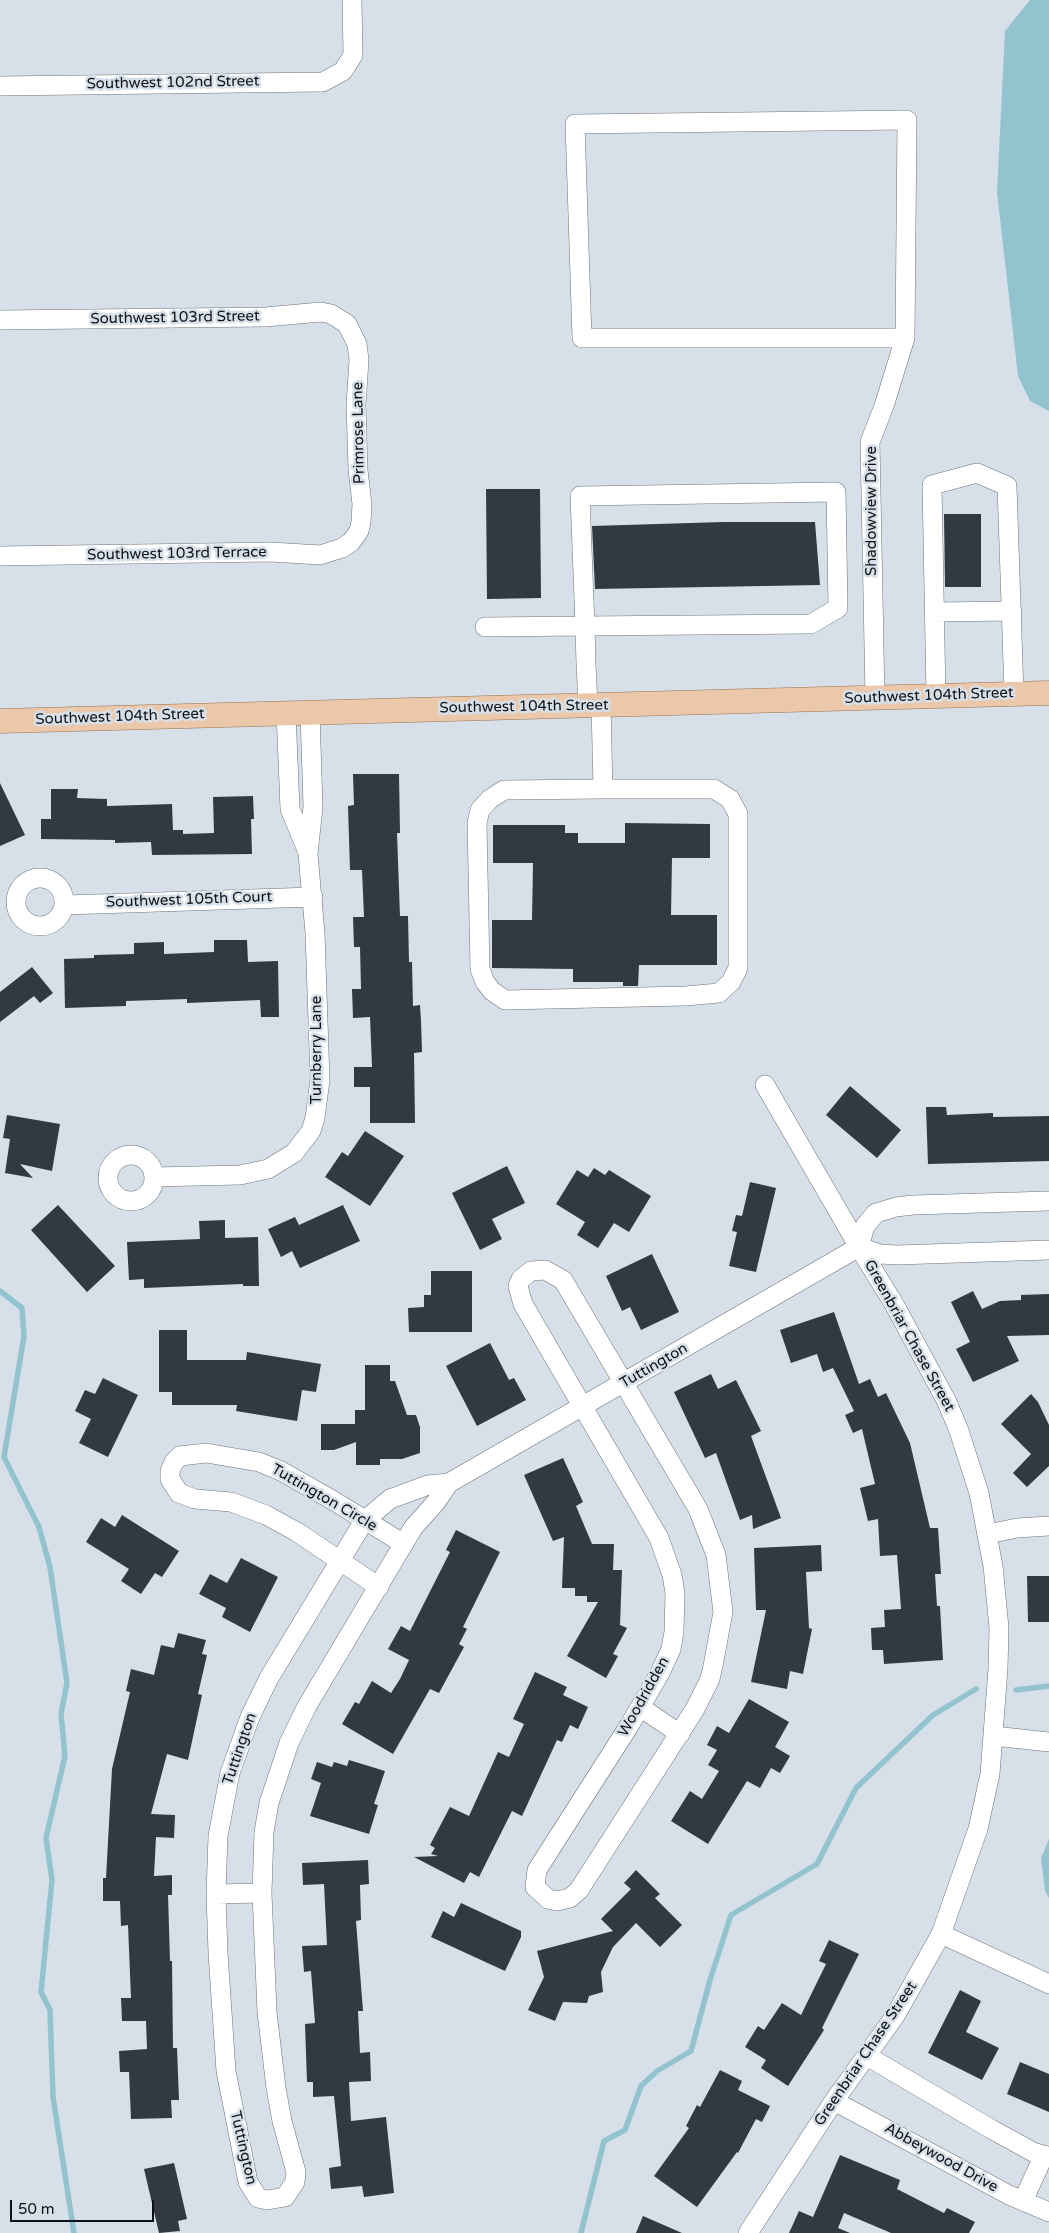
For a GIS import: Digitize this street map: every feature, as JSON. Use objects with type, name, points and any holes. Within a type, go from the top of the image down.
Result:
[{"type":"main road","name":"Southwest 104th Street","points":[[0,721],[1049,693]]},
{"type":"street","name":"Southwest 102nd Street","points":[[0,86],[272,81],[323,82],[343,71],[350,63],[354,48],[352,0]]},
{"type":"street","name":"Shadowview Drive","points":[[875,698],[870,442],[884,406],[905,338],[907,120],[575,124],[582,338],[905,338]]},
{"type":"street","name":"Southwest 103rd Street","points":[[0,320],[265,316],[321,312],[331,314],[347,324]]},
{"type":"street","name":"Primrose Lane","points":[[347,324],[357,344],[359,360],[356,405],[362,518],[359,531],[351,542]]},
{"type":"street","points":[[936,696],[932,485],[977,473],[1007,486],[1014,694]]},
{"type":"street","points":[[485,628],[585,626],[811,624],[838,608],[836,492],[580,496],[585,626],[603,789]]},
{"type":"street","name":"Southwest 103rd Terrace","points":[[0,556],[271,552],[320,555],[342,548],[351,542]]},
{"type":"street","points":[[935,612],[1012,611]]},
{"type":"street","name":"Turnberry Lane","points":[[286,712],[290,809],[308,854]]},
{"type":"street","name":"Turnberry Lane","points":[[154,1177],[253,1174],[268,1169],[294,1153],[311,1130],[318,1104],[320,1080],[312,897],[308,854],[312,807],[310,712]]},
{"type":"street","points":[[603,789],[714,789],[730,799],[738,814],[738,968],[731,982],[719,993],[686,996],[505,1000],[492,991],[485,982],[480,969],[478,823],[480,810],[490,799],[504,790],[603,789]]},
{"type":"street","name":"Southwest 105th Court","points":[[65,905],[312,897]]},
{"type":"street","name":"Greenbriar Chase Street","points":[[748,2233],[834,2101],[895,2016],[941,1934],[978,1829],[990,1774],[994,1736],[999,1628],[988,1534],[970,1460],[946,1400],[894,1304],[765,1085]]},
{"type":"street","points":[[1049,1201],[896,1207],[876,1213],[865,1226],[859,1247],[880,1254],[897,1255],[1049,1250]]},
{"type":"street","name":"Tuttington","points":[[449,1483],[436,1502],[413,1528],[307,1706],[279,1768],[269,1803],[264,1832],[262,1893],[263,1957],[272,2050],[282,2121],[296,2172],[295,2182],[285,2197],[267,2200],[258,2198],[248,2182],[226,2071],[220,2004],[216,1894],[219,1828],[230,1773],[239,1744],[269,1678],[364,1521],[390,1499],[428,1485],[449,1483],[625,1384],[859,1247]]},
{"type":"street","name":"Woodridden","points":[[545,1270],[562,1280],[625,1384],[698,1509],[716,1555],[722,1612],[718,1647],[710,1679],[680,1734],[579,1890],[563,1901],[548,1899],[535,1887],[537,1870],[660,1673],[670,1649],[675,1609],[672,1576],[658,1538],[523,1304],[518,1286],[526,1274],[545,1270]]},
{"type":"street","name":"Tuttington Circle","points":[[379,1587],[266,1515],[231,1502],[195,1499],[178,1493],[170,1479],[170,1471],[174,1462],[180,1456],[206,1453],[260,1462],[334,1501],[404,1544]]},
{"type":"street","points":[[988,1534],[1017,1528],[1049,1526]]},
{"type":"street","points":[[640,1707],[680,1734]]},
{"type":"street","points":[[994,1736],[1049,1742]]},
{"type":"street","points":[[216,1894],[262,1893]]},
{"type":"street","points":[[941,1934],[1049,1984]]},
{"type":"street","points":[[867,2056],[990,2129],[1046,2156],[1023,2201]]},
{"type":"street","name":"Abbeywood Drive","points":[[834,2101],[1023,2201],[1049,2212]]},
{"type":"water","points":[[1030,0],[1049,0],[1049,411],[1030,401],[1018,376],[997,192],[1005,31]]},
{"type":"water","points":[[1049,1839],[1049,1898],[1045,1891],[1041,1858]]},
{"type":"building","points":[[486,489],[540,489],[541,598],[487,599]]},
{"type":"building","points":[[944,514],[981,514],[981,587],[945,587]]},
{"type":"building","points":[[723,522],[815,522],[820,585],[595,589],[592,526]]},
{"type":"building","points":[[353,774],[399,774],[400,833],[397,833],[400,916],[408,916],[409,962],[412,962],[413,1006],[420,1005],[421,1021],[422,1052],[414,1053],[415,1123],[370,1123],[370,1087],[354,1087],[354,1067],[372,1067],[370,1017],[353,1018],[352,989],[361,989],[360,947],[354,947],[353,917],[364,917],[362,870],[350,870],[348,806],[354,805]]},
{"type":"building","points":[[0,783],[25,835],[0,846]]},
{"type":"building","points":[[51,789],[78,789],[77,798],[107,799],[107,806],[172,804],[173,830],[183,830],[183,834],[214,833],[213,797],[253,796],[254,819],[251,819],[252,854],[152,855],[151,842],[115,843],[115,840],[41,839],[41,819],[51,819]]},
{"type":"building","points":[[625,823],[710,824],[710,858],[672,858],[671,915],[717,915],[717,965],[639,965],[638,986],[623,986],[623,982],[573,982],[573,969],[492,968],[492,920],[532,920],[533,863],[493,863],[493,825],[565,825],[565,833],[578,833],[578,843],[625,843]]},
{"type":"building","points":[[214,940],[247,940],[248,962],[278,961],[279,1017],[261,1017],[260,1000],[187,1003],[187,999],[126,1001],[126,1006],[65,1008],[64,959],[94,958],[94,955],[134,954],[134,943],[164,942],[164,954],[214,952]]},
{"type":"building","points":[[32,967],[53,993],[40,1003],[34,996],[0,1022],[0,992]]},
{"type":"building","points":[[850,1086],[901,1130],[877,1158],[826,1115]]},
{"type":"building","points":[[926,1107],[946,1107],[947,1115],[993,1113],[993,1117],[1049,1116],[1049,1161],[928,1164]]},
{"type":"building","points":[[7,1115],[60,1124],[52,1171],[20,1164],[33,1178],[5,1173],[10,1139],[3,1138]]},
{"type":"building","points":[[365,1131],[404,1156],[370,1206],[325,1177],[342,1152],[348,1156]]},
{"type":"building","points":[[507,1166],[525,1203],[492,1219],[502,1239],[480,1250],[452,1193]]},
{"type":"building","points":[[594,1168],[605,1175],[609,1170],[651,1196],[629,1232],[614,1223],[598,1248],[577,1235],[585,1222],[556,1204],[577,1170],[588,1177]]},
{"type":"building","points":[[750,1182],[776,1188],[756,1272],[729,1266],[737,1232],[732,1231],[736,1215],[742,1216]]},
{"type":"building","points":[[58,1205],[115,1266],[87,1292],[31,1230]]},
{"type":"building","points":[[343,1205],[360,1241],[300,1268],[292,1251],[281,1257],[268,1229],[295,1217],[299,1225]]},
{"type":"building","points":[[225,1220],[225,1238],[258,1237],[259,1286],[243,1286],[243,1284],[144,1288],[144,1279],[129,1280],[127,1242],[200,1239],[199,1221]]},
{"type":"building","points":[[652,1254],[679,1312],[641,1330],[630,1307],[622,1311],[606,1276]]},
{"type":"building","points":[[431,1271],[472,1271],[472,1332],[409,1332],[408,1308],[424,1307],[424,1295],[431,1295]]},
{"type":"building","points":[[973,1291],[982,1309],[1000,1301],[1021,1300],[1021,1295],[1049,1294],[1049,1335],[1007,1336],[1019,1361],[973,1382],[956,1349],[970,1342],[951,1302]]},
{"type":"building","points":[[834,1312],[859,1384],[870,1379],[878,1397],[886,1393],[910,1443],[930,1528],[938,1528],[941,1574],[935,1574],[937,1606],[940,1606],[943,1660],[884,1664],[883,1650],[872,1650],[871,1628],[885,1627],[884,1610],[901,1609],[897,1555],[880,1556],[878,1519],[868,1521],[860,1488],[875,1484],[862,1429],[853,1433],[845,1415],[854,1411],[833,1368],[823,1372],[817,1354],[791,1363],[780,1330]]},
{"type":"building","points":[[159,1330],[187,1330],[187,1360],[246,1360],[247,1352],[321,1364],[316,1392],[302,1390],[297,1421],[236,1411],[237,1405],[172,1405],[172,1392],[159,1392]]},
{"type":"building","points":[[490,1343],[509,1380],[514,1378],[526,1400],[477,1426],[446,1366]]},
{"type":"building","points":[[365,1365],[390,1365],[390,1381],[395,1381],[407,1415],[416,1415],[420,1427],[420,1453],[402,1459],[380,1459],[380,1465],[356,1465],[356,1442],[334,1450],[321,1450],[321,1424],[355,1424],[355,1410],[365,1410]]},
{"type":"building","points":[[711,1374],[718,1389],[736,1380],[761,1431],[751,1436],[781,1518],[753,1529],[752,1515],[740,1520],[716,1453],[705,1458],[674,1392]]},
{"type":"building","points":[[103,1378],[138,1395],[108,1457],[79,1443],[91,1419],[75,1411],[85,1390],[95,1394]]},
{"type":"building","points":[[1031,1394],[1038,1402],[1049,1425],[1049,1466],[1027,1487],[1013,1473],[1031,1454],[1001,1424]]},
{"type":"building","points":[[563,1458],[583,1502],[576,1506],[592,1544],[614,1544],[613,1570],[622,1570],[620,1625],[627,1628],[613,1654],[618,1656],[606,1678],[567,1656],[598,1602],[587,1602],[587,1596],[575,1596],[575,1588],[562,1588],[564,1537],[553,1541],[524,1475]]},
{"type":"building","points":[[122,1515],[179,1551],[162,1577],[155,1573],[141,1594],[121,1581],[129,1569],[86,1542],[101,1518],[115,1527]]},
{"type":"building","points":[[456,1530],[500,1552],[463,1627],[467,1629],[459,1644],[464,1647],[439,1693],[430,1689],[393,1754],[342,1724],[355,1702],[359,1704],[372,1681],[391,1693],[400,1679],[409,1660],[388,1649],[401,1626],[410,1631],[450,1552],[446,1550]]},
{"type":"building","points":[[821,1545],[822,1571],[806,1572],[809,1628],[812,1629],[803,1674],[790,1671],[787,1689],[751,1682],[766,1610],[756,1610],[754,1548]]},
{"type":"building","points":[[241,1558],[278,1577],[250,1632],[222,1617],[226,1608],[199,1594],[210,1574],[227,1583]]},
{"type":"building","points":[[1027,1576],[1049,1576],[1049,1622],[1028,1622]]},
{"type":"building","points":[[178,1633],[206,1640],[202,1654],[207,1655],[198,1694],[202,1695],[188,1760],[167,1754],[151,1814],[175,1815],[174,1838],[156,1837],[154,1876],[172,1875],[172,1895],[168,1895],[170,1961],[172,1961],[173,2048],[177,2048],[179,2100],[171,2100],[172,2118],[131,2119],[129,2072],[120,2072],[119,2051],[147,2049],[146,2021],[122,2021],[121,1998],[131,1998],[128,1925],[121,1926],[120,1901],[103,1901],[103,1878],[106,1878],[112,1769],[130,1692],[126,1691],[131,1669],[154,1675],[161,1645],[174,1648]]},
{"type":"building","points":[[535,1672],[567,1687],[563,1695],[588,1707],[578,1729],[570,1725],[562,1742],[557,1740],[522,1816],[512,1811],[479,1877],[470,1872],[464,1883],[414,1857],[438,1856],[431,1854],[435,1848],[430,1845],[450,1807],[469,1816],[498,1752],[509,1757],[524,1724],[513,1719]]},
{"type":"building","points":[[749,1699],[789,1722],[775,1747],[790,1756],[780,1773],[771,1768],[760,1788],[747,1781],[708,1844],[671,1821],[690,1791],[702,1799],[719,1771],[708,1765],[717,1750],[707,1745],[717,1726],[729,1733]]},
{"type":"building","points":[[349,1760],[385,1771],[374,1804],[378,1805],[369,1834],[310,1816],[321,1783],[311,1779],[317,1762],[332,1767],[334,1762],[347,1766]]},
{"type":"building","points":[[368,1860],[369,1884],[360,1885],[361,1920],[356,1921],[363,2011],[358,2011],[360,2053],[370,2052],[371,2081],[349,2082],[351,2121],[386,2117],[394,2193],[364,2197],[362,2186],[331,2189],[329,2168],[341,2166],[334,2096],[313,2097],[313,2082],[307,2082],[305,2024],[315,2023],[311,1971],[304,1972],[302,1946],[327,1945],[324,1884],[303,1885],[302,1863]]},
{"type":"building","points":[[636,1870],[660,1894],[655,1898],[682,1925],[660,1947],[636,1923],[613,1947],[601,1972],[603,1992],[589,1996],[587,2003],[563,2002],[555,2021],[528,2010],[544,1977],[537,1951],[613,1931],[601,1919],[631,1889],[624,1883]]},
{"type":"building","points":[[461,1903],[521,1931],[521,1937],[505,1971],[431,1937],[443,1911],[454,1917]]},
{"type":"building","points":[[829,1940],[859,1954],[822,2028],[824,2030],[788,2086],[761,2068],[766,2060],[745,2047],[758,2026],[764,2030],[782,2003],[801,2015],[826,1964],[819,1961]]},
{"type":"building","points":[[960,1990],[981,2001],[966,2032],[999,2048],[982,2080],[928,2053]]},
{"type":"building","points":[[1020,2062],[1049,2074],[1049,2112],[1007,2094]]},
{"type":"building","points":[[720,2070],[742,2081],[738,2090],[770,2106],[762,2122],[756,2119],[738,2153],[697,2207],[654,2176],[689,2128],[686,2126],[697,2105],[700,2107]]},
{"type":"building","points":[[840,2155],[900,2180],[897,2189],[944,2213],[947,2208],[975,2222],[969,2233],[891,2233],[844,2213],[838,2228],[850,2233],[789,2233],[799,2211],[813,2217]]},
{"type":"building","points":[[174,2163],[187,2219],[178,2221],[180,2231],[159,2233],[144,2169]]},
{"type":"building","points":[[643,2216],[682,2233],[636,2233]]},
{"type":"waterway","points":[[0,1291],[22,1308],[24,1336],[4,1457],[39,1527],[50,1567],[67,1683],[61,1714],[65,1756],[46,1838],[52,1880],[41,1992],[50,2010],[53,2097],[74,2233]]},
{"type":"waterway","points":[[1016,1690],[1049,1686]]},
{"type":"waterway","points":[[581,2233],[604,2141],[625,2130],[641,2086],[657,2071],[691,2051],[710,1980],[731,1915],[817,1864],[856,1788],[933,1715],[976,1689]]}]
